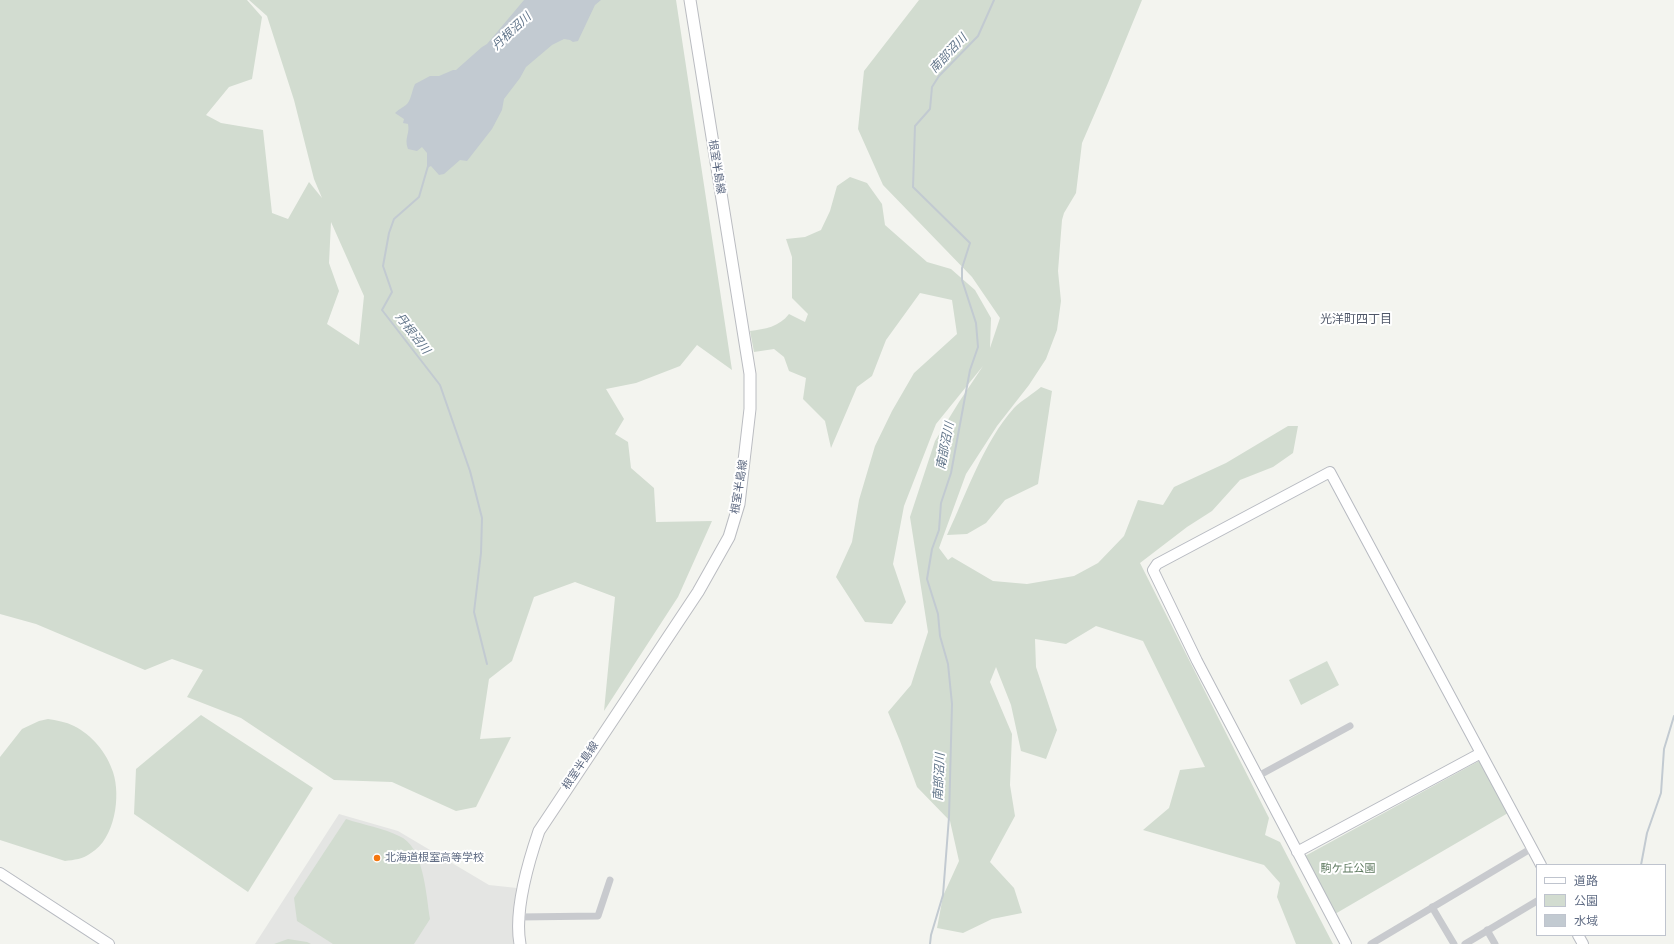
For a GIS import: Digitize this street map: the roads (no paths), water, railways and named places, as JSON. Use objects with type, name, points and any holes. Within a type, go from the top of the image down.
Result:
[{"type":"main road","name":"根室半島線","points":[[520,944],[520,917],[524,881],[539,831],[698,592],[729,537],[739,504],[750,409],[750,374],[690,0]]},
{"type":"street","points":[[1346,944],[1197,661],[1153,570],[1157,564],[1330,472],[1540,864]]},
{"type":"street","points":[[1258,776],[1350,726]]},
{"type":"street","points":[[1297,852],[1481,753]]},
{"type":"street","points":[[1371,944],[1532,848]]},
{"type":"street","points":[[0,873],[109,944]]},
{"type":"street","points":[[520,917],[598,916],[610,880]]},
{"type":"street","points":[[1464,944],[1536,902]]},
{"type":"street","points":[[1432,907],[1454,944]]},
{"type":"street","points":[[1488,930],[1495,944]]},
{"type":"water","points":[[524,0],[601,0],[595,5],[578,41],[573,42],[564,39],[552,45],[526,67],[520,78],[504,99],[502,110],[492,129],[467,161],[460,160],[444,174],[439,175],[431,166],[427,168],[427,153],[422,147],[417,151],[408,149],[408,124],[403,123],[404,119],[395,113],[408,103],[415,84],[430,76],[439,76],[456,70],[487,44]]},
{"type":"waterway","name":"南部沼川","points":[[930,944],[931,935],[943,895],[949,817],[952,704],[948,664],[940,636],[938,614],[927,579],[932,549],[939,530],[941,503],[951,473],[970,370],[978,347],[976,323],[962,280],[962,268],[970,243],[913,187],[915,126],[930,109],[932,87],[939,76],[978,36],[994,0]]},
{"type":"waterway","name":"丹根沼川","points":[[428,166],[419,197],[394,219],[389,233],[383,266],[392,292],[382,310],[440,385],[470,471],[482,518],[481,553],[474,612],[487,664]]},
{"type":"waterway","points":[[1641,864],[1647,833],[1661,793],[1664,749],[1674,716]]},
{"type":"place","name":"北海道根室高等学校","points":[[377,858]]},
{"type":"district","name":"光洋町四丁目","points":[[1356,320]]},
{"type":"park label","name":"駒ケ丘公園","points":[[1348,869]]}]
